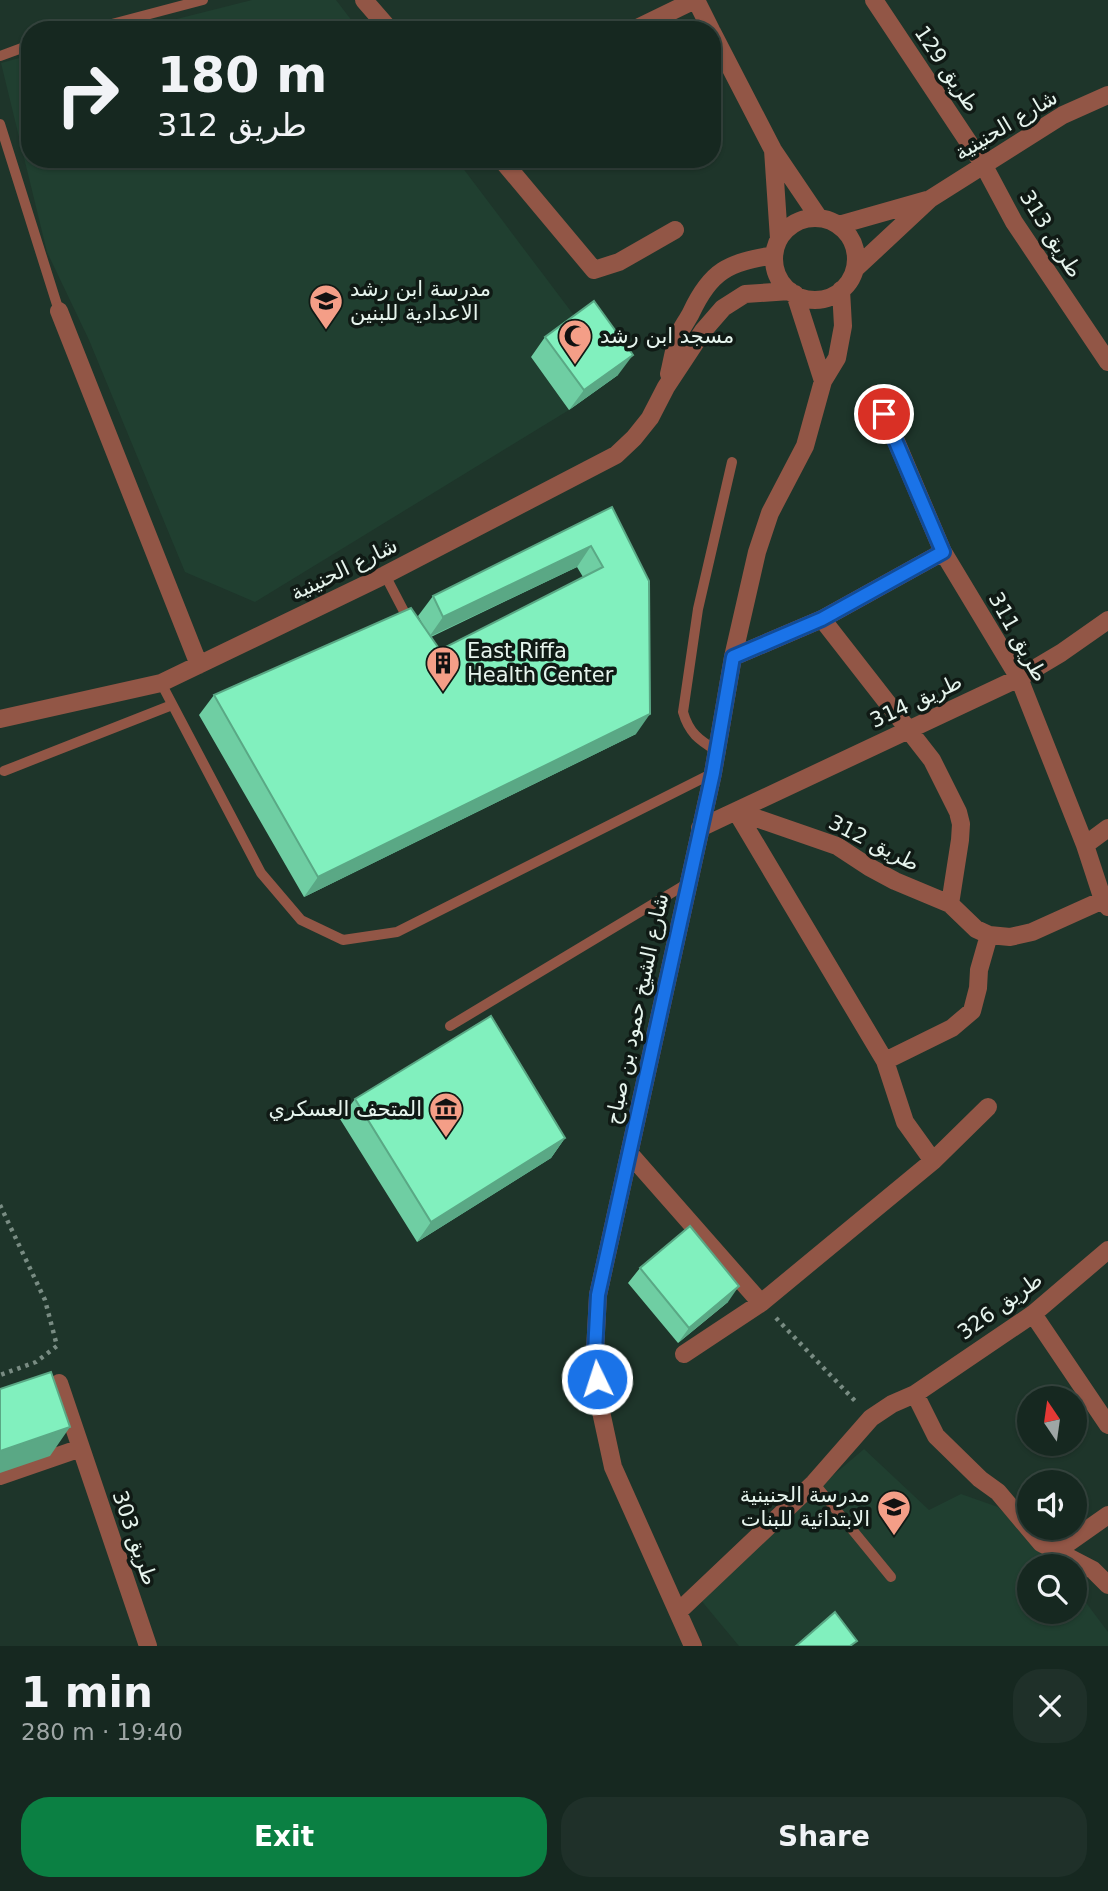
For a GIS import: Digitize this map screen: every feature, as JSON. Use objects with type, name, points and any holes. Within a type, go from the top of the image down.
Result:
[{"type":"street","points":[[364,0],[382,21]]},
{"type":"street","points":[[652,21],[695,0],[707,21]]},
{"type":"street","name":"طريق 129","points":[[874,0],[983,164]]},
{"type":"street","points":[[721,48],[773,149],[819,218]]},
{"type":"street","name":"شارع الحنينية","points":[[855,269],[930,199],[1063,115],[1108,95]]},
{"type":"street","points":[[773,149],[778,278],[793,293],[823,381]]},
{"type":"street","name":"طريق 313","points":[[983,164],[1014,222],[1108,362]]},
{"type":"street","points":[[509,168],[594,270],[619,262],[675,230]]},
{"type":"street","name":"شارع الحنينية","points":[[839,225],[930,199]]},
{"type":"street","points":[[776,247],[789,227],[803,219],[819,218],[839,225],[854,245],[855,269],[850,281],[841,290],[827,298],[811,299],[793,293]]},
{"type":"street","name":"شارع الحنينية","points":[[666,387],[678,336],[710,279],[725,268],[776,247]]},
{"type":"street","name":"شارع الشيخ حمود بن صباح","points":[[693,1646],[613,1467],[600,1407],[595,1352],[598,1295],[713,773],[733,657],[757,552],[770,513],[805,446],[823,381],[837,358],[843,326],[841,290]]},
{"type":"street","name":"شارع الحنينية","points":[[0,719],[161,683],[386,575],[615,455],[635,438],[650,418],[666,387],[703,331],[723,309],[745,294],[793,293]]},
{"type":"street","points":[[59,311],[199,665]]},
{"type":"street","name":"طريق 311","points":[[876,394],[943,552],[1019,678],[1105,903]]},
{"type":"street","points":[[733,657],[822,619],[943,552]]},
{"type":"street","points":[[822,619],[932,760],[958,812],[961,824],[950,904]]},
{"type":"street","name":"طريق 314","points":[[700,828],[1019,678],[1108,620]]},
{"type":"street","points":[[736,811],[885,1061],[905,1122],[933,1161]]},
{"type":"street","name":"طريق 312","points":[[736,811],[837,846],[895,881],[950,904],[976,929],[989,935]]},
{"type":"street","points":[[1085,845],[1108,828]]},
{"type":"street","points":[[885,1061],[952,1028],[972,1011],[979,970],[989,935],[1010,937],[1032,932],[1105,903]]},
{"type":"street","points":[[684,1354],[761,1303],[933,1161],[988,1107]]},
{"type":"street","points":[[629,1153],[761,1303]]},
{"type":"street","name":"طريق 326","points":[[678,1612],[814,1483],[871,1418],[892,1404],[915,1394],[1033,1314],[1108,1251]]},
{"type":"street","points":[[1033,1314],[1105,1413]]},
{"type":"street","name":"طريق 303","points":[[59,1383],[144,1645]]},
{"type":"street","points":[[915,1394],[936,1436],[980,1479],[998,1492],[1041,1543],[1093,1570],[1108,1585]]},
{"type":"street","points":[[0,1476],[81,1448]]},
{"type":"street","points":[[1057,1551],[1108,1515]]},
{"type":"lane","points":[[123,21],[203,0]]},
{"type":"lane","points":[[0,56],[21,48]]},
{"type":"lane","points":[[0,124],[59,311]]},
{"type":"lane","points":[[717,751],[695,737],[683,712],[698,609],[732,462]]},
{"type":"lane","points":[[386,575],[415,631]]},
{"type":"lane","points":[[161,683],[261,873],[301,920],[342,940],[397,932],[713,773]]},
{"type":"lane","points":[[4,771],[172,705]]},
{"type":"lane","points":[[450,1026],[688,883]]},
{"type":"lane","points":[[814,1483],[891,1577]]},
{"type":"path","points":[[0,1205],[46,1300],[57,1346],[36,1362],[0,1375]]},
{"type":"path","points":[[761,1303],[871,1418]]},
{"type":"shaded area","points":[[252,0],[336,0],[352,21],[169,21]]},
{"type":"shaded area","name":"مدرسة ابن رشد الاعدادية للبنين","points":[[21,57],[21,145],[1,63]]},
{"type":"shaded area","name":"مدرسة ابن رشد الاعدادية للبنين","points":[[27,168],[463,168],[579,322],[531,357],[569,410],[255,602],[185,572],[89,340],[47,252]]},
{"type":"shaded area","name":"مدرسة الحنينية الابتدائية للبنات","points":[[864,1449],[929,1510],[961,1494],[998,1507],[1017,1526],[1017,1540],[1032,1540],[1046,1554],[1017,1554],[1017,1624],[1087,1624],[1087,1604],[1108,1632],[1108,1646],[739,1646],[695,1593]]},
{"type":"building","points":[[594,301],[633,355],[584,390],[545,337]]},
{"type":"building","name":"East Riffa Health Center","points":[[612,507],[649,581],[650,714],[318,877],[214,695],[411,608],[440,650],[603,567],[591,546],[443,617],[433,596]]},
{"type":"building","name":"المتحف العسكري","points":[[491,1016],[565,1138],[431,1222],[355,1099]]},
{"type":"building","points":[[690,1226],[739,1286],[689,1328],[640,1268]]},
{"type":"building","points":[[51,1372],[70,1427],[0,1451],[0,1389]]},
{"type":"building","points":[[835,1612],[857,1641],[850,1646],[796,1646]]},
{"type":"place","name":"مدرسة ابن رشد الاعدادية للبنين","points":[[326,331]]},
{"type":"place","name":"مسجد ابن رشد","points":[[575,366]]},
{"type":"place","name":"East Riffa Health Center","points":[[443,693]]},
{"type":"place","name":"المتحف العسكري","points":[[446,1139]]},
{"type":"place","name":"مدرسة الحنينية الابتدائية للبنات","points":[[894,1537]]},
{"type":"route","points":[[597,1379],[595,1352],[598,1295],[713,773],[733,657],[822,619],[943,552],[884,414]]}]
